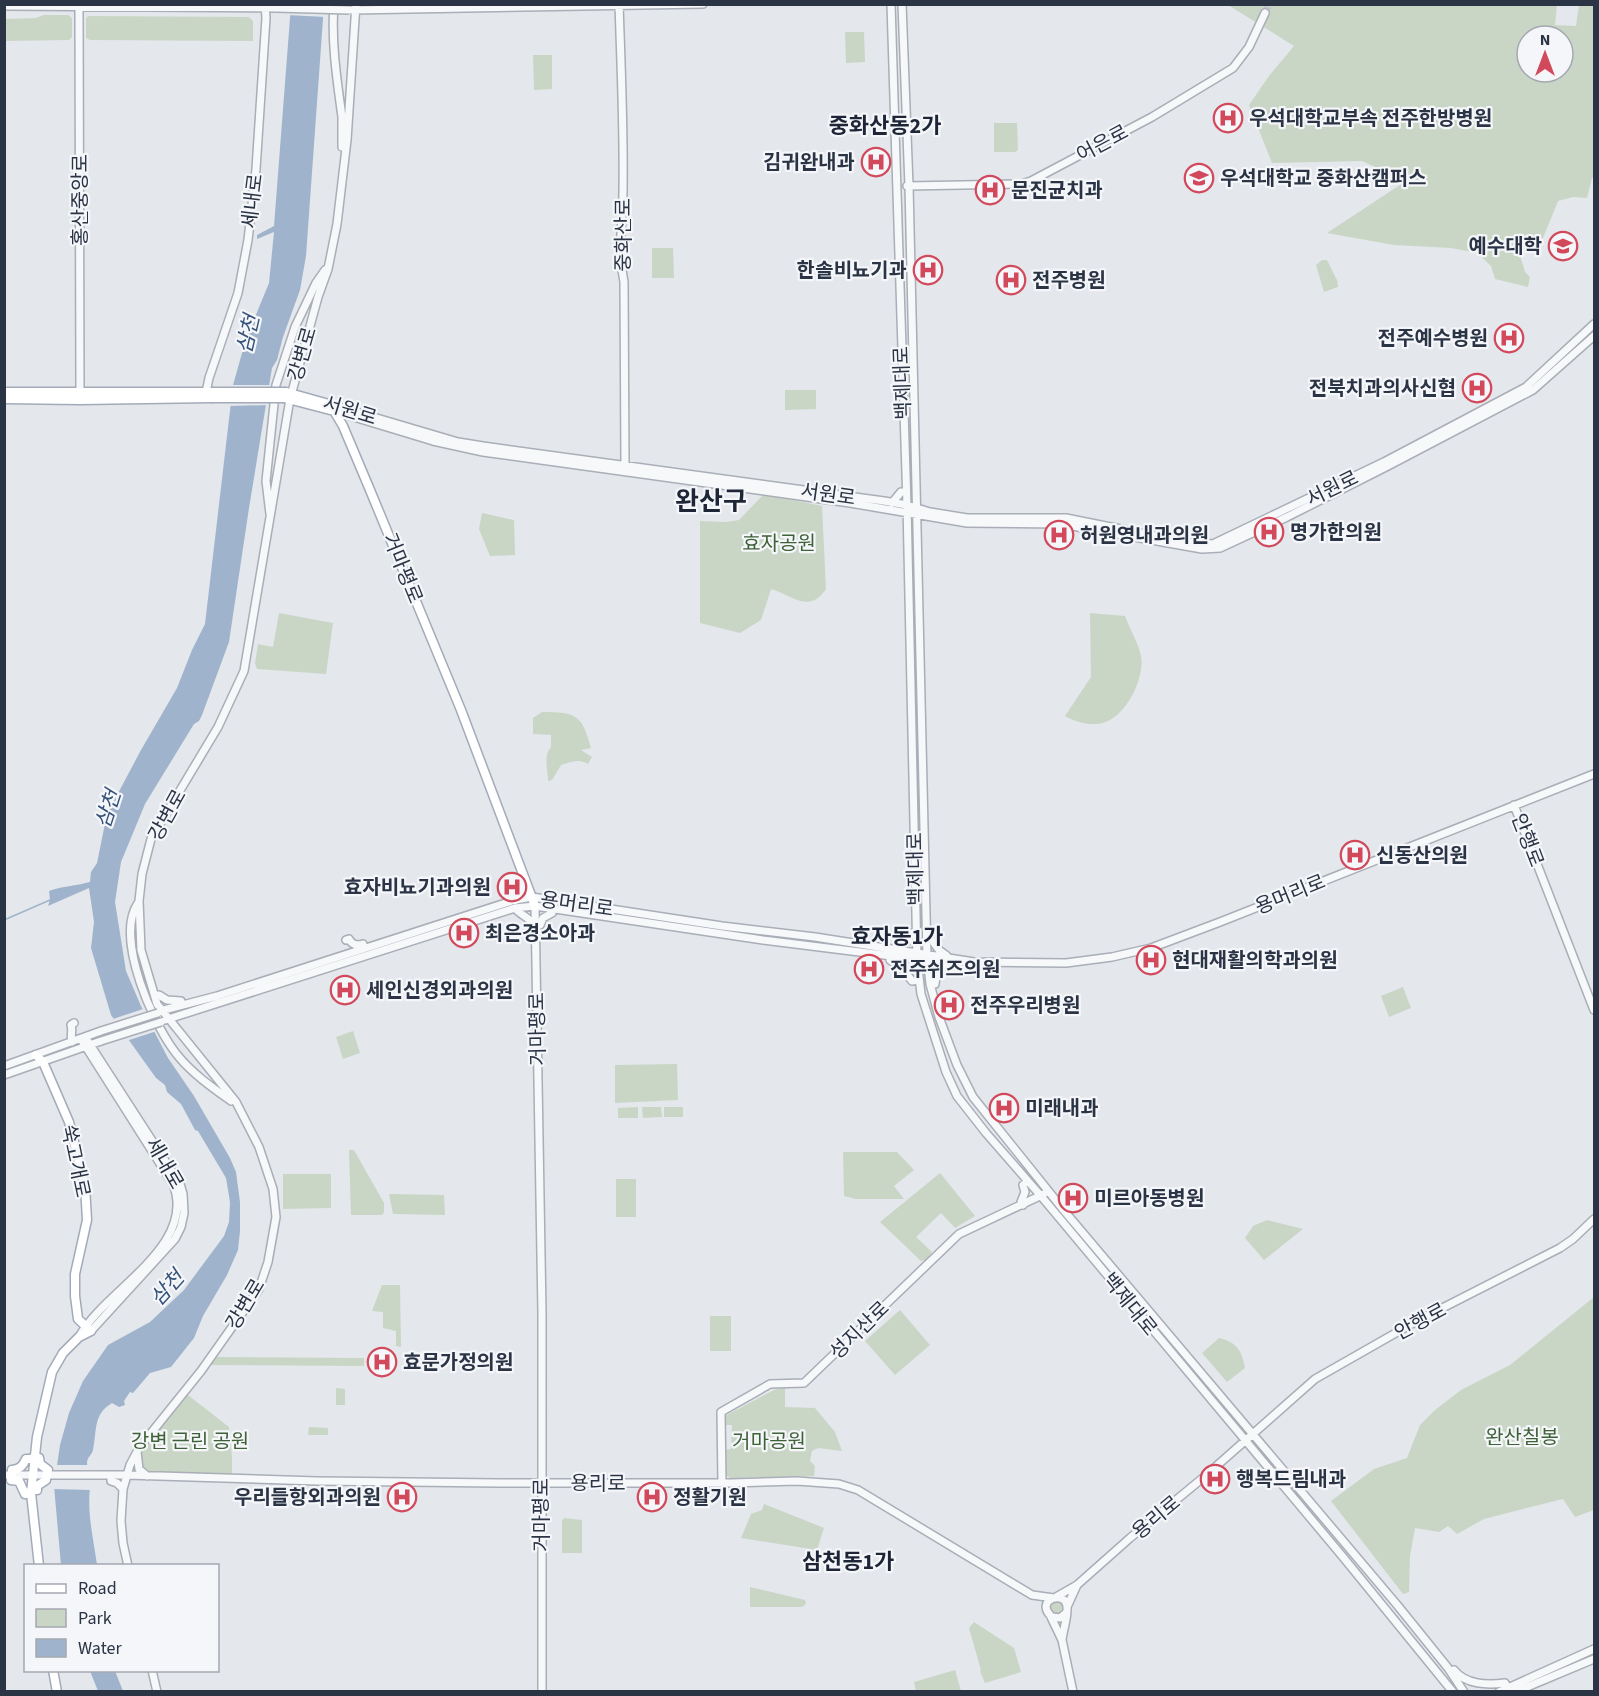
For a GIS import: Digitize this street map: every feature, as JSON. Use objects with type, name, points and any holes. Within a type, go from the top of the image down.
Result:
[{"type":"main road","name":"서원로","points":[[4,392],[288,396],[335,409]]},
{"type":"main road","name":"서원로","points":[[4,399],[80,400],[207,396]]},
{"type":"main road","name":"거마평로","points":[[335,409],[461,710],[533,901]]},
{"type":"main road","points":[[515,904],[514,897],[521,889],[521,880],[525,879]]},
{"type":"main road","name":"쑥고개로","points":[[40,1059],[69,1122],[85,1186],[87,1220],[75,1274],[75,1296],[78,1319],[88,1328]]},
{"type":"main road","name":"세내로","points":[[39,1564],[31,1492],[41,1477],[33,1458],[52,1372],[63,1353],[88,1328]]},
{"type":"main road","points":[[31,1492],[25,1494],[19,1481],[11,1480],[8,1475],[12,1470],[24,1465],[26,1458],[39,1458],[42,1466],[48,1470],[41,1477]]},
{"type":"main road","points":[[53,1672],[57,1692]]},
{"type":"street","points":[[334,4],[334,44],[345,118]]},
{"type":"street","points":[[4,6],[353,8],[703,4]]},
{"type":"street","name":"백제대로","points":[[891,4],[907,509],[917,957],[921,995],[936,1045],[957,1096],[986,1133],[1041,1196],[1453,1692]]},
{"type":"street","name":"백제대로","points":[[902,4],[909,186],[927,959],[930,984],[939,1017],[953,1057],[969,1091],[1048,1191],[1422,1636],[1464,1692]]},
{"type":"street","name":"중화산로","points":[[619,5],[623,93],[623,193],[619,233],[620,263],[624,282],[625,466]]},
{"type":"street","name":"세내로","points":[[207,396],[238,293],[248,240],[260,118],[265,6]]},
{"type":"street","name":"홍산중앙로","points":[[79,8],[80,392]]},
{"type":"street","points":[[345,118],[353,8]]},
{"type":"street","name":"어은로","points":[[897,186],[1021,184],[1031,181],[1152,117],[1233,68],[1249,47],[1265,13]]},
{"type":"street","name":"강변로","points":[[128,1564],[121,1528],[122,1489],[125,1475],[137,1452],[201,1371],[259,1289],[268,1262],[276,1217],[273,1189],[259,1147],[236,1102],[161,1016],[140,944],[139,901],[142,874],[151,839],[218,728],[244,671],[271,515],[288,396],[328,269],[337,224],[346,147],[342,147],[345,118]]},
{"type":"street","points":[[271,515],[268,512],[266,481],[276,385],[295,327],[316,283],[323,271],[328,269]]},
{"type":"street","name":"서원로","points":[[917,512],[967,518],[1066,518],[1185,542],[1213,544],[1384,462],[1526,387],[1594,324]]},
{"type":"street","name":"서원로","points":[[335,409],[458,442],[892,503],[917,512],[972,524],[1060,524],[1202,549],[1220,548],[1287,517],[1533,390],[1594,336]]},
{"type":"street","name":"서원로","points":[[335,409],[351,417],[433,441],[483,452],[907,509]]},
{"type":"street","points":[[343,426],[351,417]]},
{"type":"street","points":[[892,503],[901,492],[906,492]]},
{"type":"street","name":"용머리로","points":[[161,1016],[182,1005],[515,904],[533,901],[946,961],[1039,965],[1112,957],[1151,948],[1220,922],[1594,774]]},
{"type":"street","name":"안행로","points":[[1514,805],[1594,1010]]},
{"type":"street","points":[[139,901],[132,915],[130,932],[138,975],[148,1007],[162,1035],[180,1058],[210,1085],[232,1102],[236,1102]]},
{"type":"street","name":"용머리로","points":[[533,901],[553,908],[753,938],[892,953]]},
{"type":"street","name":"거마평로","points":[[533,901],[538,1021],[542,1313],[542,1692]]},
{"type":"street","points":[[515,904],[518,912],[526,915],[534,925],[540,925],[543,918],[552,913],[553,908]]},
{"type":"street","name":"용머리로","points":[[161,1016],[515,904]]},
{"type":"street","points":[[916,933],[910,933],[908,941],[892,953],[890,960],[901,967],[912,981],[919,980]]},
{"type":"street","points":[[927,938],[931,939],[947,956],[934,984],[930,984]]},
{"type":"street","points":[[346,940],[349,939],[351,943],[358,946],[363,944],[364,949]]},
{"type":"street","points":[[155,996],[159,995],[166,1000],[181,1001],[182,1005]]},
{"type":"street","points":[[4,1075],[85,1041],[101,1031],[161,1016]]},
{"type":"street","points":[[4,1066],[40,1059],[72,1042],[101,1041],[161,1016]]},
{"type":"street","points":[[72,1042],[71,1025],[74,1023]]},
{"type":"street","name":"세내로","points":[[85,1041],[174,1173],[180,1184],[184,1203],[183,1218],[175,1239],[88,1328]]},
{"type":"street","points":[[1023,1205],[1025,1192],[1023,1185],[1028,1181]]},
{"type":"street","name":"성지산로","points":[[722,1483],[722,1412],[770,1384],[804,1383],[958,1234],[1023,1205],[1048,1191]]},
{"type":"street","name":"안행로","points":[[1253,1433],[1327,1371],[1415,1322],[1560,1248],[1594,1219]]},
{"type":"street","name":"용리로","points":[[8,1475],[541,1483],[797,1481],[849,1486],[1032,1595],[1055,1598],[1077,1585],[1253,1433]]},
{"type":"street","points":[[137,1452],[139,1469],[147,1476]]},
{"type":"street","points":[[111,1476],[111,1481],[117,1483],[122,1489]]},
{"type":"street","points":[[1062,1640],[1066,1610],[1077,1585]]},
{"type":"street","points":[[1032,1595],[1049,1614],[1058,1618],[1066,1610]]},
{"type":"street","points":[[1066,1610],[1062,1599],[1055,1598],[1046,1605],[1062,1640],[1074,1692]]},
{"type":"street","points":[[1422,1636],[1426,1634],[1458,1674],[1485,1685],[1505,1683],[1511,1690]]},
{"type":"street","points":[[1511,1690],[1594,1649]]},
{"type":"street","points":[[1499,1692],[1511,1690],[1594,1659]]},
{"type":"street","points":[[152,1672],[156,1692]]},
{"type":"street","points":[[1444,1692],[1442,1685],[1446,1682]]},
{"type":"green space","points":[[1228,5],[1557,5],[1555,24],[1515,24],[1515,84],[1575,84],[1575,26],[1579,5],[1594,5],[1594,177],[1587,198],[1573,197],[1558,201],[1543,238],[1519,252],[1525,272],[1530,277],[1528,287],[1495,279],[1491,266],[1477,253],[1451,248],[1394,245],[1327,233],[1406,181],[1362,161],[1272,163],[1249,105],[1294,46]]},
{"type":"green space","points":[[44,15],[68,15],[72,18],[72,37],[69,40],[5,41],[5,19],[36,18]]},
{"type":"green space","points":[[88,16],[249,17],[253,21],[253,41],[90,40],[86,38],[86,18]]},
{"type":"green space","points":[[845,32],[864,32],[865,62],[846,63]]},
{"type":"green space","points":[[533,55],[552,55],[552,89],[534,90]]},
{"type":"green space","points":[[994,123],[1017,123],[1018,150],[994,152]]},
{"type":"green space","points":[[652,248],[673,248],[674,278],[652,278]]},
{"type":"green space","points":[[1322,260],[1327,260],[1338,287],[1324,292],[1316,265]]},
{"type":"green space","points":[[785,390],[816,390],[816,409],[785,410]]},
{"type":"green space","name":"효자공원","points":[[764,494],[822,506],[826,589],[820,597],[806,602],[771,589],[761,620],[740,633],[700,623],[700,521],[739,520]]},
{"type":"green space","points":[[482,513],[514,520],[515,555],[490,556],[479,529]]},
{"type":"green space","points":[[279,613],[333,623],[326,674],[257,669],[255,663],[258,644],[273,647]]},
{"type":"green space","points":[[1090,613],[1125,616],[1141,656],[1141,670],[1128,703],[1114,718],[1097,724],[1087,724],[1065,716],[1091,677]]},
{"type":"green space","points":[[542,712],[571,715],[581,722],[591,748],[581,750],[592,757],[588,764],[578,761],[561,765],[552,780],[548,781],[547,759],[551,747],[551,735],[533,734],[533,718]]},
{"type":"green space","points":[[1403,987],[1411,1008],[1389,1017],[1381,996]]},
{"type":"green space","points":[[353,1031],[360,1053],[343,1059],[336,1037]]},
{"type":"green space","points":[[677,1064],[678,1100],[615,1103],[615,1065]]},
{"type":"green space","points":[[638,1107],[638,1118],[618,1118],[618,1108]]},
{"type":"green space","points":[[642,1107],[661,1107],[662,1117],[643,1118]]},
{"type":"green space","points":[[664,1107],[683,1107],[683,1117],[664,1117]]},
{"type":"green space","points":[[349,1150],[354,1150],[384,1203],[382,1215],[351,1215]]},
{"type":"green space","points":[[843,1152],[897,1152],[914,1170],[894,1186],[904,1199],[856,1199],[844,1196]]},
{"type":"green space","points":[[940,1173],[975,1216],[955,1228],[941,1213],[916,1237],[932,1252],[926,1260],[921,1261],[880,1222]]},
{"type":"green space","points":[[283,1174],[331,1174],[331,1208],[283,1209]]},
{"type":"green space","points":[[616,1179],[636,1179],[636,1217],[616,1217]]},
{"type":"green space","points":[[389,1194],[444,1195],[445,1215],[393,1214]]},
{"type":"green space","points":[[1267,1220],[1303,1229],[1264,1260],[1245,1238],[1253,1226]]},
{"type":"green space","points":[[382,1285],[400,1285],[401,1347],[396,1346],[396,1331],[383,1328],[383,1312],[372,1311]]},
{"type":"green space","name":"완산칠봉","points":[[1594,1297],[1594,1510],[1575,1517],[1563,1499],[1484,1519],[1457,1534],[1448,1526],[1439,1532],[1415,1528],[1410,1556],[1409,1592],[1403,1594],[1331,1501],[1374,1469],[1407,1458],[1420,1425],[1435,1410],[1461,1390],[1510,1365]]},
{"type":"green space","points":[[900,1310],[930,1345],[895,1375],[865,1341]]},
{"type":"green space","points":[[710,1316],[731,1316],[731,1351],[710,1351]]},
{"type":"green space","points":[[1219,1338],[1230,1342],[1237,1348],[1245,1368],[1227,1382],[1202,1353]]},
{"type":"green space","points":[[214,1357],[364,1358],[364,1366],[208,1365]]},
{"type":"green space","name":"거마공원","points":[[785,1387],[785,1407],[815,1408],[835,1432],[842,1451],[818,1448],[812,1451],[810,1461],[815,1466],[814,1476],[730,1478],[721,1471],[723,1450],[731,1449],[732,1425],[723,1425],[723,1417],[774,1390]]},
{"type":"green space","points":[[336,1388],[345,1389],[345,1405],[336,1405]]},
{"type":"green space","name":"강변 근린 공원","points":[[184,1392],[229,1427],[232,1478],[127,1475],[130,1465]]},
{"type":"green space","points":[[309,1427],[328,1428],[328,1435],[308,1435]]},
{"type":"green space","points":[[764,1504],[824,1528],[817,1550],[741,1538],[751,1514],[762,1510]]},
{"type":"green space","points":[[564,1518],[582,1520],[582,1553],[562,1553],[562,1521]]},
{"type":"green space","points":[[750,1587],[805,1600],[806,1604],[802,1607],[750,1607]]},
{"type":"green space","points":[[1055,1599],[1063,1602],[1064,1610],[1061,1615],[1051,1614],[1049,1604]]},
{"type":"green space","points":[[974,1622],[1014,1648],[1021,1672],[985,1683],[969,1628]]},
{"type":"green space","points":[[955,1670],[961,1691],[916,1691],[914,1682]]},
{"type":"water","points":[[291,5],[324,5],[306,256],[300,290],[277,360],[272,368],[229,642],[199,721],[194,724],[145,804],[121,862],[115,902],[126,971],[141,1006],[168,1058],[194,1096],[236,1172],[240,1202],[238,1250],[194,1338],[171,1367],[150,1373],[133,1393],[130,1392],[124,1401],[125,1405],[119,1407],[112,1403],[102,1412],[97,1424],[93,1450],[87,1463],[92,1476],[89,1509],[97,1564],[61,1564],[54,1486],[60,1445],[69,1413],[83,1381],[108,1345],[150,1322],[184,1290],[224,1236],[229,1222],[230,1202],[226,1178],[181,1104],[167,1092],[165,1085],[156,1078],[111,1015],[91,948],[94,922],[89,888],[48,906],[49,891],[90,882],[91,872],[97,863],[107,814],[177,688],[205,624],[233,385],[246,339],[269,283],[274,232],[257,239],[257,235],[274,226]]},
{"type":"water","points":[[90,1672],[115,1672],[123,1691],[98,1691]]},
{"type":"pier","points":[[288,4],[327,4],[326,17],[287,15]]},
{"type":"pier","points":[[230,385],[273,385],[270,405],[229,406]]},
{"type":"pier","points":[[146,1008],[157,1031],[126,1041],[110,1020]]},
{"type":"pier","points":[[54,1465],[90,1465],[95,1476],[92,1490],[51,1489]]},
{"type":"waterway","points":[[4,920],[50,900]]},
{"type":"tunnel","points":[[1265,13],[1269,4]]},
{"type":"place","name":"우석대학교부속 전주한방병원","points":[[1228,118]]},
{"type":"place","name":"김귀완내과","points":[[876,162]]},
{"type":"place","name":"우석대학교 중화산캠퍼스","points":[[1199,178]]},
{"type":"place","name":"문진균치과","points":[[990,190]]},
{"type":"place","name":"예수대학","points":[[1563,246]]},
{"type":"place","name":"한솔비뇨기과","points":[[928,270]]},
{"type":"place","name":"전주병원","points":[[1011,280]]},
{"type":"place","name":"전주예수병원","points":[[1509,338]]},
{"type":"place","name":"전북치과의사신협","points":[[1477,388]]},
{"type":"place","name":"명가한의원","points":[[1269,532]]},
{"type":"place","name":"허원영내과의원","points":[[1059,535]]},
{"type":"place","name":"신동산의원","points":[[1355,855]]},
{"type":"place","name":"효자비뇨기과의원","points":[[512,887]]},
{"type":"place","name":"최은경소아과","points":[[464,933]]},
{"type":"place","name":"현대재활의학과의원","points":[[1151,960]]},
{"type":"place","name":"전주쉬즈의원","points":[[869,969]]},
{"type":"place","name":"세인신경외과의원","points":[[345,990]]},
{"type":"place","name":"전주우리병원","points":[[949,1005]]},
{"type":"place","name":"미래내과","points":[[1004,1108]]},
{"type":"place","name":"미르아동병원","points":[[1073,1198]]},
{"type":"place","name":"효문가정의원","points":[[382,1362]]},
{"type":"place","name":"행복드림내과","points":[[1215,1479]]},
{"type":"place","name":"우리들항외과의원","points":[[402,1497]]},
{"type":"place","name":"정활기원","points":[[652,1497]]},
{"type":"district","name":"중화산동2가","points":[[885,125]]},
{"type":"district","name":"완산구","points":[[711,501]]},
{"type":"district","name":"효자동1가","points":[[897,936]]},
{"type":"district","name":"삼천동1가","points":[[848,1561]]},
{"type":"water label","name":"삼천","points":[[248,334]]},
{"type":"water label","name":"삼천","points":[[108,809]]},
{"type":"water label","name":"삼천","points":[[167,1288]]}]
